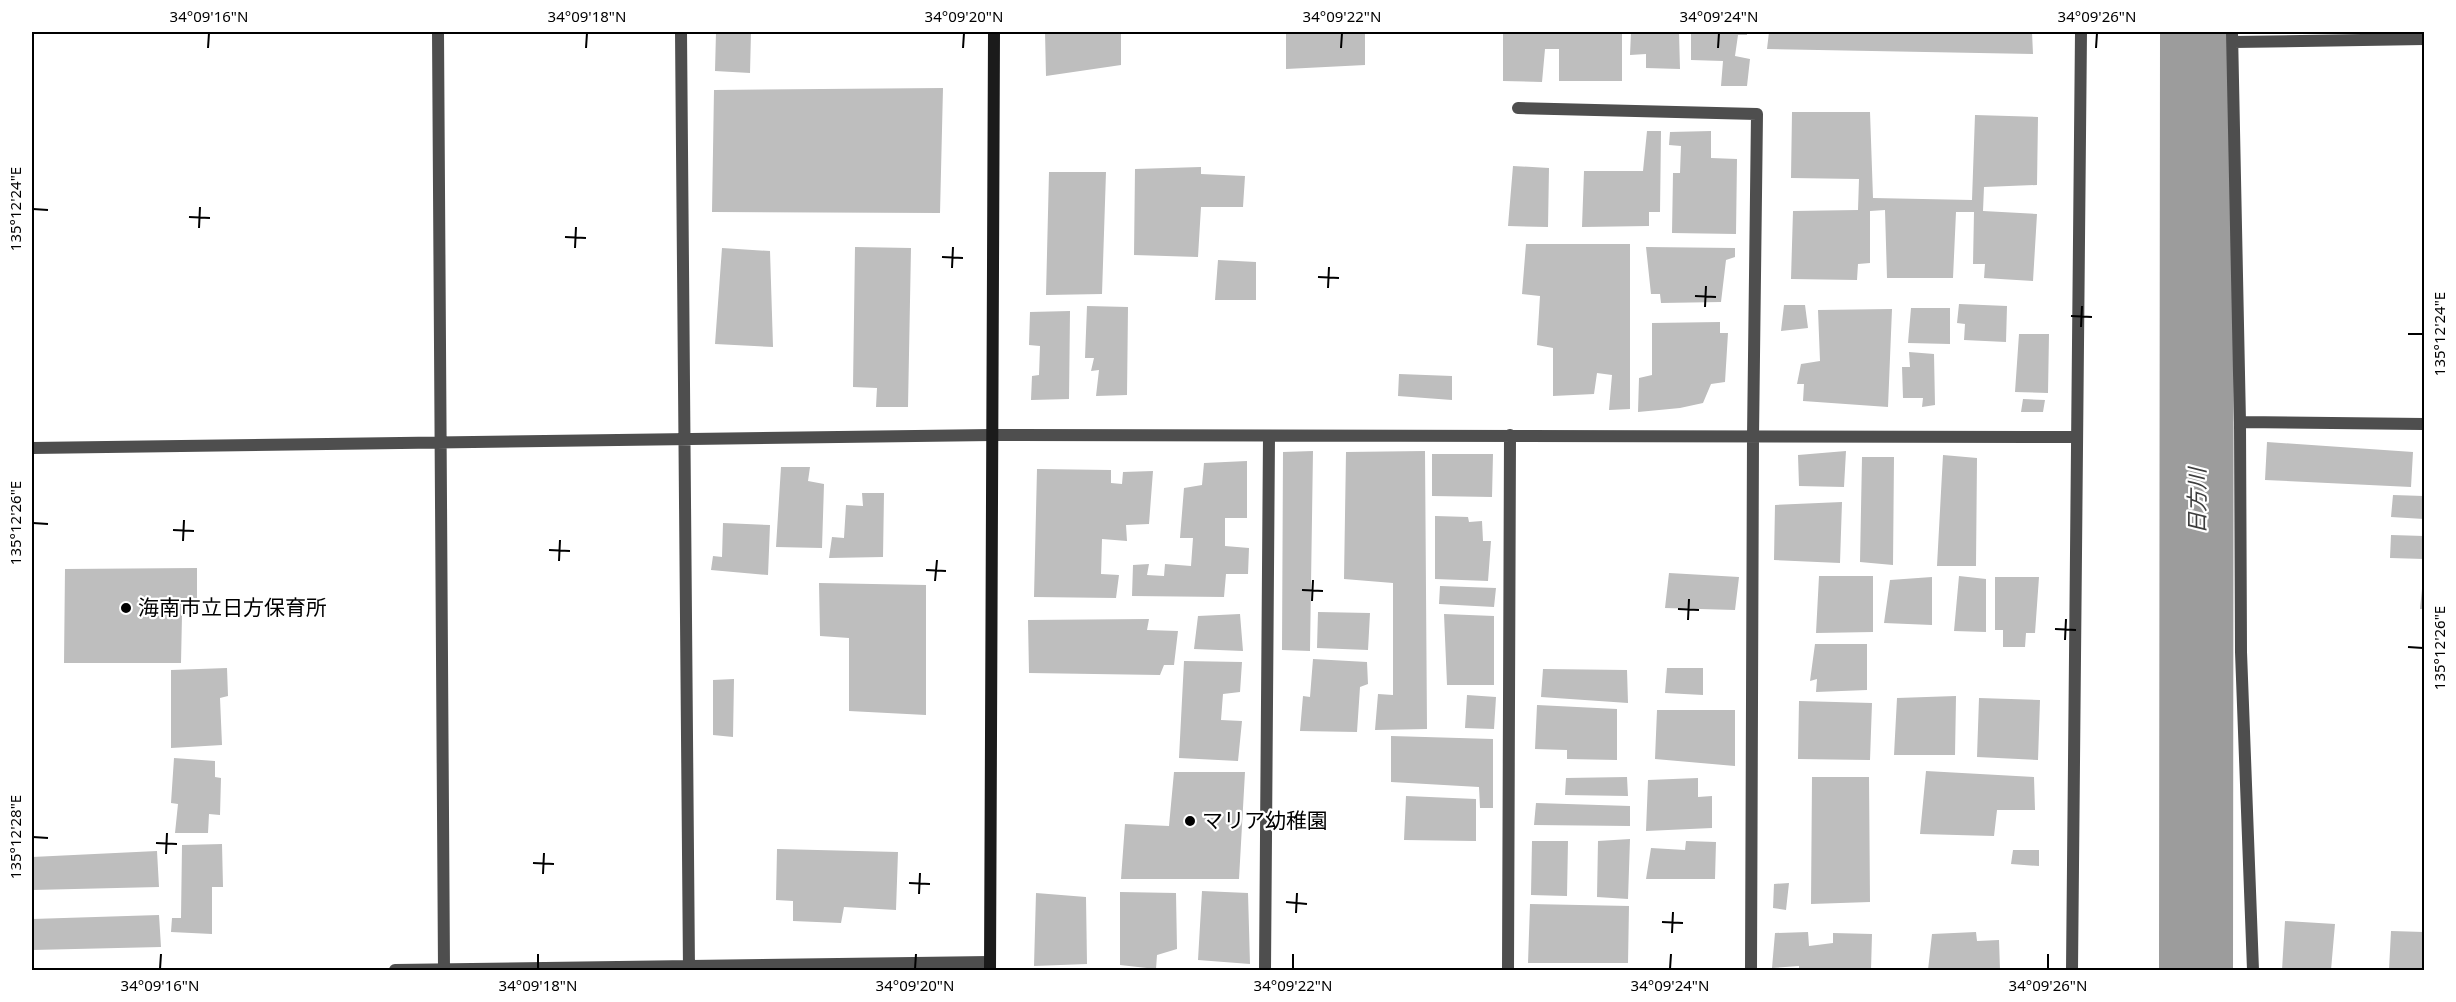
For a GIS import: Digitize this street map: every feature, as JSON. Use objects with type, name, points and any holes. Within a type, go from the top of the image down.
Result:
[{"type":"street","points":[[438,32],[444,970]]},
{"type":"street","points":[[681,32],[689,968]]},
{"type":"street","points":[[395,970],[990,966],[994,32]]},
{"type":"street","points":[[2072,970],[2081,32]]},
{"type":"street","points":[[2253,970],[2241,652],[2240,422],[2232,37],[2424,39]]},
{"type":"street","points":[[1518,108],[1756,114],[1752,970]]},
{"type":"street","points":[[2240,422],[2424,424]]},
{"type":"street","points":[[32,448],[992,435],[2077,437]]},
{"type":"street","points":[[1508,970],[1510,435]]},
{"type":"street","points":[[1265,970],[1269,436]]},
{"type":"building","points":[[716,32],[751,32],[750,73],[715,71]]},
{"type":"building","points":[[1045,32],[1121,32],[1121,65],[1046,76]]},
{"type":"building","points":[[1286,32],[1365,32],[1365,65],[1286,69]]},
{"type":"building","points":[[1503,32],[1622,32],[1622,81],[1559,81],[1559,49],[1545,49],[1542,82],[1503,81]]},
{"type":"building","points":[[1631,32],[1679,32],[1680,69],[1646,68],[1646,54],[1630,55]]},
{"type":"building","points":[[1691,32],[1747,32],[1747,35],[1738,35],[1735,56],[1750,59],[1747,86],[1721,86],[1723,61],[1691,60]]},
{"type":"building","points":[[1769,32],[2032,32],[2033,54],[1767,49]]},
{"type":"building","points":[[943,88],[940,213],[712,212],[714,90]]},
{"type":"building","points":[[1792,112],[1870,112],[1873,198],[1972,200],[1975,115],[2038,117],[2037,185],[1984,187],[1983,211],[2037,214],[2033,281],[1984,278],[1985,264],[1973,264],[1974,212],[1956,212],[1953,278],[1887,278],[1885,210],[1870,211],[1870,263],[1858,264],[1857,280],[1791,279],[1793,211],[1858,210],[1859,179],[1791,178]]},
{"type":"building","points":[[1647,131],[1661,131],[1660,212],[1649,212],[1649,226],[1582,227],[1584,171],[1643,171]]},
{"type":"building","points":[[1711,131],[1711,158],[1737,159],[1736,234],[1672,233],[1673,173],[1680,173],[1681,146],[1669,145],[1670,132]]},
{"type":"building","points":[[1513,166],[1549,168],[1548,227],[1508,226]]},
{"type":"building","points":[[1201,167],[1201,174],[1245,176],[1243,207],[1201,207],[1198,257],[1134,255],[1135,169]]},
{"type":"building","points":[[1049,172],[1106,172],[1102,294],[1046,295]]},
{"type":"building","points":[[1526,244],[1630,244],[1630,409],[1609,410],[1612,375],[1597,373],[1594,394],[1553,396],[1553,348],[1537,345],[1540,296],[1522,294]]},
{"type":"building","points":[[855,247],[911,248],[908,407],[876,407],[877,388],[853,387]]},
{"type":"building","points":[[1646,247],[1735,248],[1735,257],[1726,260],[1721,302],[1661,303],[1660,294],[1651,294]]},
{"type":"building","points":[[722,248],[770,251],[773,347],[715,344]]},
{"type":"building","points":[[1218,260],[1256,262],[1256,300],[1215,300]]},
{"type":"building","points":[[1959,304],[2007,306],[2006,342],[1964,340],[1965,324],[1957,323]]},
{"type":"building","points":[[1784,305],[1805,305],[1808,328],[1781,331]]},
{"type":"building","points":[[1087,306],[1128,307],[1127,395],[1096,396],[1099,370],[1091,371],[1094,358],[1085,358]]},
{"type":"building","points":[[1911,308],[1950,308],[1950,344],[1908,343]]},
{"type":"building","points":[[1892,309],[1888,407],[1803,401],[1804,384],[1797,384],[1801,364],[1820,361],[1818,310]]},
{"type":"building","points":[[1070,311],[1069,399],[1031,400],[1032,376],[1039,375],[1040,346],[1029,345],[1030,312]]},
{"type":"building","points":[[1720,322],[1720,333],[1728,333],[1725,382],[1711,384],[1703,403],[1638,412],[1639,378],[1652,375],[1652,323]]},
{"type":"building","points":[[2019,334],[2049,334],[2048,393],[2015,392]]},
{"type":"building","points":[[1909,352],[1934,354],[1935,405],[1922,407],[1923,398],[1903,398],[1902,367],[1910,367]]},
{"type":"building","points":[[1399,374],[1452,376],[1452,400],[1398,396]]},
{"type":"building","points":[[2023,399],[2045,400],[2043,412],[2021,412]]},
{"type":"building","points":[[2267,442],[2413,452],[2411,487],[2265,480]]},
{"type":"building","points":[[1313,451],[1310,651],[1282,650],[1283,452]]},
{"type":"building","points":[[1425,451],[1427,729],[1375,730],[1378,694],[1393,695],[1393,583],[1344,579],[1346,452]]},
{"type":"building","points":[[1846,451],[1844,487],[1799,486],[1798,455]]},
{"type":"building","points":[[1432,454],[1493,454],[1492,497],[1432,496]]},
{"type":"building","points":[[1943,455],[1977,458],[1976,566],[1937,566]]},
{"type":"building","points":[[1862,457],[1894,457],[1893,565],[1860,562]]},
{"type":"building","points":[[1247,461],[1247,518],[1225,518],[1225,546],[1249,548],[1248,574],[1226,574],[1224,597],[1132,596],[1133,565],[1149,564],[1147,575],[1164,576],[1165,564],[1191,566],[1193,538],[1180,538],[1184,488],[1202,485],[1204,463]]},
{"type":"building","points":[[781,467],[810,467],[808,481],[824,484],[822,548],[776,547]]},
{"type":"building","points":[[1037,469],[1111,470],[1111,483],[1122,484],[1123,472],[1153,471],[1149,524],[1126,525],[1127,541],[1102,539],[1101,574],[1119,575],[1116,598],[1034,597]]},
{"type":"building","points":[[862,493],[884,493],[883,557],[829,558],[832,537],[844,538],[846,505],[863,506]]},
{"type":"building","points":[[2393,495],[2424,496],[2424,519],[2391,517]]},
{"type":"building","points":[[1842,502],[1840,563],[1774,560],[1775,505]]},
{"type":"building","points":[[1435,516],[1468,517],[1469,522],[1482,521],[1483,541],[1491,541],[1488,581],[1435,579]]},
{"type":"building","points":[[723,523],[770,525],[768,575],[711,570],[713,556],[722,557]]},
{"type":"building","points":[[2391,535],[2424,536],[2424,559],[2390,558]]},
{"type":"building","points":[[197,568],[197,613],[182,615],[181,663],[64,663],[65,569]]},
{"type":"building","points":[[1669,573],[1739,577],[1735,610],[1665,608]]},
{"type":"building","points":[[1819,576],[1873,576],[1873,632],[1816,633]]},
{"type":"building","points":[[1959,576],[1986,579],[1986,632],[1954,631]]},
{"type":"building","points":[[1932,577],[1932,625],[1884,623],[1890,580]]},
{"type":"building","points":[[1995,577],[2039,577],[2035,633],[2026,633],[2025,647],[2003,647],[2003,630],[1995,630]]},
{"type":"building","points":[[2423,579],[2424,609],[2420,609]]},
{"type":"building","points":[[819,583],[926,585],[926,715],[849,711],[849,638],[820,636]]},
{"type":"building","points":[[1440,586],[1496,588],[1494,607],[1439,604]]},
{"type":"building","points":[[1318,612],[1370,613],[1368,650],[1317,648]]},
{"type":"building","points":[[1240,614],[1243,651],[1194,649],[1198,616]]},
{"type":"building","points":[[1444,614],[1494,616],[1494,685],[1447,685]]},
{"type":"building","points":[[1149,619],[1147,630],[1178,631],[1174,665],[1164,665],[1160,675],[1029,673],[1028,620]]},
{"type":"building","points":[[1815,644],[1867,644],[1867,690],[1816,692],[1817,679],[1810,681]]},
{"type":"building","points":[[1313,659],[1367,662],[1368,684],[1360,687],[1357,732],[1300,731],[1303,696],[1310,697]]},
{"type":"building","points":[[1184,661],[1242,662],[1240,692],[1223,694],[1221,720],[1242,721],[1238,761],[1179,758]]},
{"type":"building","points":[[227,668],[228,696],[220,698],[222,745],[171,748],[171,670]]},
{"type":"building","points":[[1667,668],[1703,668],[1703,695],[1665,693]]},
{"type":"building","points":[[1543,669],[1627,670],[1628,703],[1541,697]]},
{"type":"building","points":[[734,679],[733,737],[713,735],[713,680]]},
{"type":"building","points":[[1467,695],[1496,697],[1494,729],[1465,728]]},
{"type":"building","points":[[1956,696],[1955,755],[1894,755],[1897,698]]},
{"type":"building","points":[[1979,698],[2040,700],[2038,760],[1977,757]]},
{"type":"building","points":[[1799,701],[1872,703],[1870,760],[1798,759]]},
{"type":"building","points":[[1537,705],[1617,709],[1617,760],[1567,759],[1567,750],[1535,749]]},
{"type":"building","points":[[1657,710],[1735,710],[1735,766],[1655,759]]},
{"type":"building","points":[[1391,736],[1493,739],[1493,808],[1480,808],[1479,787],[1391,782]]},
{"type":"building","points":[[174,758],[215,761],[215,777],[221,778],[220,815],[209,814],[208,833],[175,833],[178,804],[171,803]]},
{"type":"building","points":[[1926,771],[2034,777],[2035,810],[1997,810],[1994,836],[1920,834]]},
{"type":"building","points":[[1174,772],[1245,772],[1239,879],[1121,879],[1125,824],[1169,826]]},
{"type":"building","points":[[1627,777],[1628,796],[1565,795],[1566,778]]},
{"type":"building","points":[[1812,777],[1869,777],[1870,902],[1811,904]]},
{"type":"building","points":[[1698,778],[1698,797],[1712,796],[1712,828],[1646,831],[1648,780]]},
{"type":"building","points":[[1406,796],[1476,799],[1476,841],[1404,840]]},
{"type":"building","points":[[1536,803],[1630,806],[1630,826],[1534,825]]},
{"type":"building","points":[[1630,839],[1628,899],[1597,897],[1598,841]]},
{"type":"building","points":[[1532,841],[1568,841],[1567,896],[1531,895]]},
{"type":"building","points":[[1686,841],[1716,842],[1715,879],[1646,879],[1651,848],[1685,850]]},
{"type":"building","points":[[222,844],[223,887],[212,887],[212,934],[171,932],[172,918],[181,918],[182,845]]},
{"type":"building","points":[[777,849],[898,852],[896,910],[844,907],[841,923],[793,921],[793,901],[776,900]]},
{"type":"building","points":[[2013,850],[2039,850],[2039,866],[2011,864]]},
{"type":"building","points":[[157,851],[159,887],[32,890],[32,857]]},
{"type":"building","points":[[1789,883],[1786,910],[1773,908],[1774,884]]},
{"type":"building","points":[[1202,891],[1248,893],[1250,964],[1198,960]]},
{"type":"building","points":[[1120,892],[1176,893],[1177,949],[1157,955],[1156,969],[1120,965]]},
{"type":"building","points":[[1036,893],[1086,897],[1087,964],[1034,966]]},
{"type":"building","points":[[1530,904],[1629,906],[1628,963],[1528,963]]},
{"type":"building","points":[[159,915],[161,947],[32,950],[32,919]]},
{"type":"building","points":[[2285,921],[2335,924],[2331,970],[2282,970]]},
{"type":"building","points":[[2391,931],[2424,932],[2424,970],[2389,970]]},
{"type":"building","points":[[1808,932],[1809,946],[1833,943],[1833,933],[1872,934],[1871,970],[1816,968],[1815,970],[1799,970],[1799,966],[1772,968],[1775,933]]},
{"type":"building","points":[[1976,932],[1977,941],[1999,940],[2000,970],[1928,970],[1932,934]]},
{"type":"waterway","name":"日方川","points":[[2196,970],[2197,32]]},
{"type":"place","name":"海南市立日方保育所","points":[[126,608]]},
{"type":"place","name":"マリア幼稚園","points":[[1190,821]]}]
